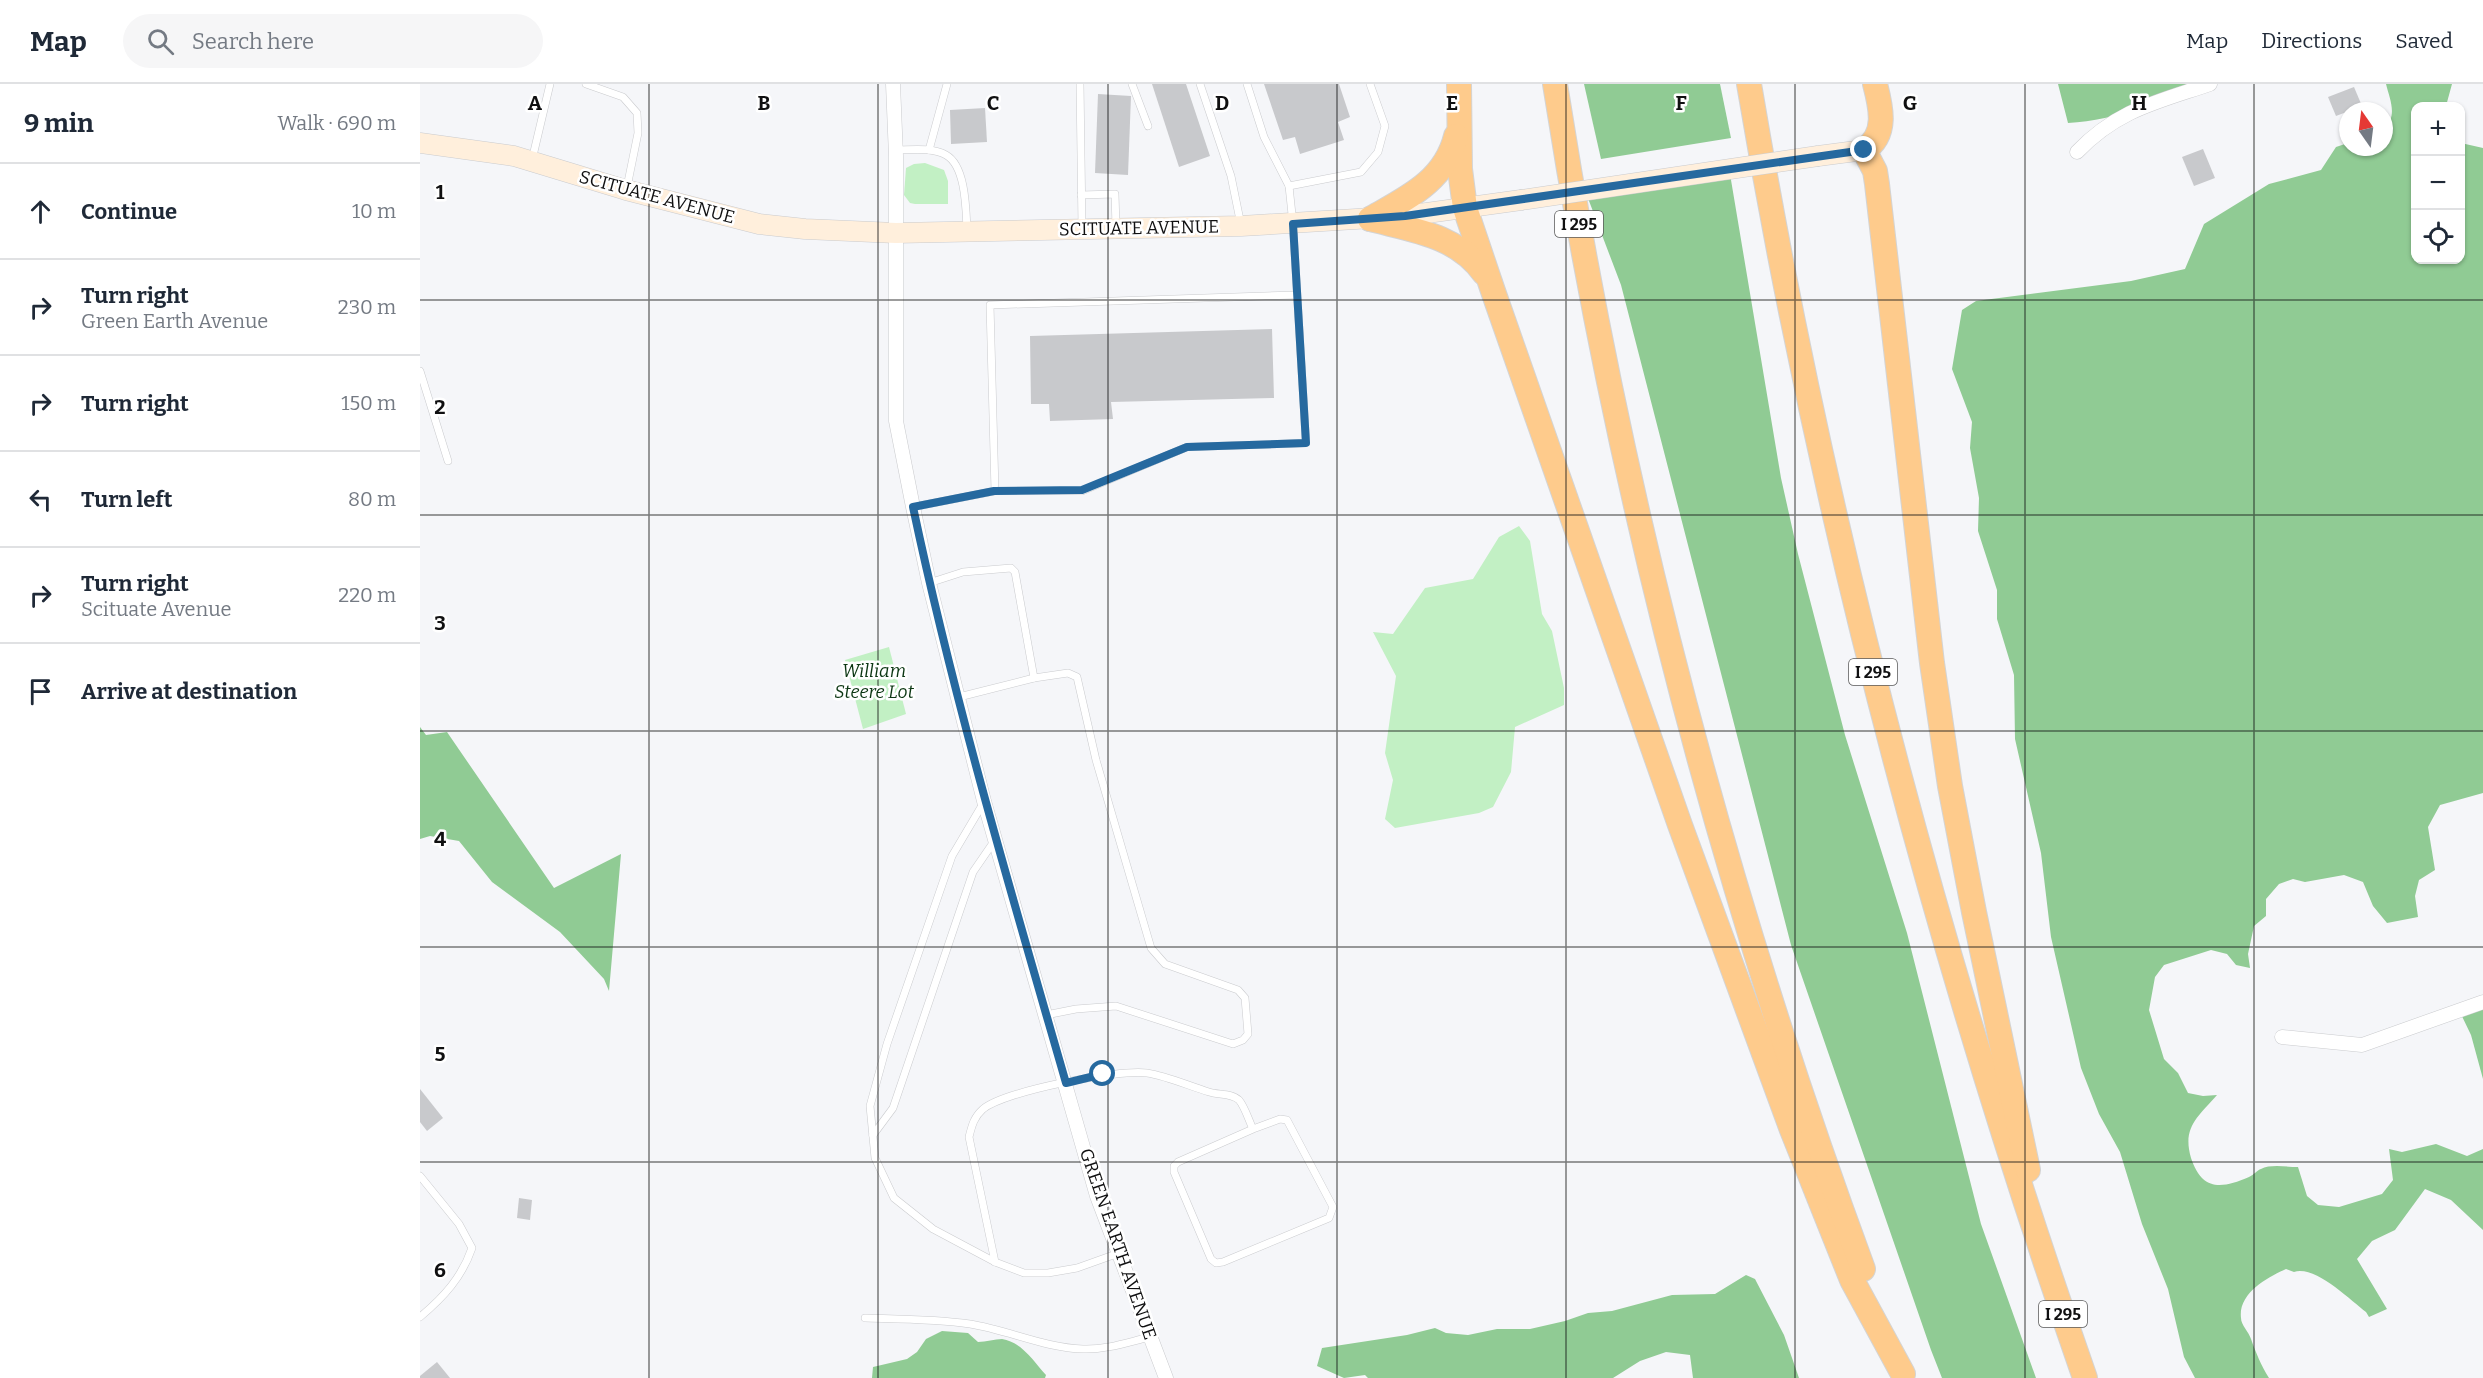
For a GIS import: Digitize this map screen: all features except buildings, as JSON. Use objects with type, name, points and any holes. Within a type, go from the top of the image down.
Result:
[{"type":"highway","points":[[1459,84],[1460,169],[1465,208],[1493,291],[1684,836],[1792,1130],[1852,1280],[1903,1376]]},
{"type":"highway","name":"I 295","points":[[1555,84],[1579,224],[1618,420],[1692,726],[1722,837],[1776,1017],[1834,1188],[1903,1376]]},
{"type":"highway","name":"I 295","points":[[1749,84],[1803,366],[1864,638],[1946,944],[1986,1077],[2085,1378]]},
{"type":"highway","points":[[1875,84],[1880,111],[1880,129],[1874,142],[1864,150],[1870,160],[1877,184],[1932,663],[1950,786],[1980,945],[2025,1148],[2042,1250]]},
{"type":"highway","points":[[1370,219],[1423,188],[1440,171],[1454,146],[1459,110]]},
{"type":"highway","points":[[1370,219],[1430,235],[1453,244],[1477,263],[1493,291]]},
{"type":"main road","name":"SCITUATE AVENUE","points":[[420,143],[514,156],[627,190],[759,224],[805,229],[896,233],[1241,226],[1370,219],[1465,208],[1864,150]]},
{"type":"street","name":"GREEN EARTH AVENUE","points":[[893,84],[896,421],[929,583],[984,801],[1097,1196],[1166,1378]]},
{"type":"street","points":[[2077,152],[2105,126],[2132,110],[2210,84]]},
{"type":"street","points":[[2282,1037],[2362,1045],[2483,1002]]},
{"type":"lane","points":[[532,162],[550,84]]},
{"type":"lane","points":[[586,84],[623,97],[637,113],[638,133],[627,190]]},
{"type":"lane","points":[[929,150],[947,84]]},
{"type":"lane","points":[[1080,84],[1082,229]]},
{"type":"lane","points":[[1132,84],[1148,126]]},
{"type":"lane","points":[[1200,84],[1231,176],[1241,226]]},
{"type":"lane","points":[[913,507],[994,491],[1082,490],[1187,447],[1306,443],[1289,186],[1264,137],[1247,84]]},
{"type":"lane","points":[[1289,186],[1361,172],[1378,152],[1385,126],[1370,84]]},
{"type":"lane","points":[[895,150],[929,150],[945,154],[953,160],[964,189],[967,232]]},
{"type":"lane","points":[[1081,195],[1115,194],[1116,228]]},
{"type":"lane","points":[[994,491],[990,305],[1296,295]]},
{"type":"lane","points":[[420,371],[448,461]]},
{"type":"lane","points":[[929,583],[963,572],[1011,568],[1015,572],[1034,678]]},
{"type":"lane","points":[[959,697],[1034,678],[1068,673],[1077,677],[1096,760],[1150,948],[1165,964],[1238,990],[1245,998],[1248,1034],[1243,1040],[1233,1044],[1116,1006],[1076,1009],[1046,1015]]},
{"type":"lane","points":[[984,801],[952,856],[887,1044],[870,1106],[875,1158],[894,1198],[933,1229],[995,1262],[1024,1273],[1048,1273],[1077,1268],[1119,1253]]},
{"type":"lane","points":[[873,1135],[893,1108],[973,872],[996,839]]},
{"type":"lane","points":[[995,1262],[969,1137],[973,1120],[984,1108],[1001,1099],[1103,1074],[1149,1073],[1239,1100],[1253,1129]]},
{"type":"lane","points":[[1280,1119],[1287,1120],[1333,1207],[1333,1212],[1329,1218],[1216,1263],[1211,1259],[1174,1172],[1174,1166],[1178,1162],[1253,1129],[1280,1119]]},
{"type":"lane","points":[[420,1176],[459,1224],[471,1248],[465,1268],[456,1282],[420,1317]]},
{"type":"lane","points":[[865,1318],[968,1324],[1001,1330],[1062,1347],[1083,1349],[1115,1346],[1150,1336]]},
{"type":"green space","points":[[1584,84],[1720,84],[1731,138],[1601,159]]},
{"type":"green space","points":[[2058,84],[2210,84],[2123,114],[2068,123]]},
{"type":"green space","points":[[2386,84],[2452,84],[2447,102],[2411,102],[2411,264],[2465,264],[2465,144],[2483,148],[2483,793],[2440,805],[2428,827],[2435,870],[2419,880],[2415,896],[2418,917],[2387,923],[2373,906],[2363,882],[2344,875],[2305,882],[2293,879],[2279,884],[2266,899],[2266,916],[2254,926],[2248,954],[2250,968],[2236,965],[2227,954],[2211,950],[2164,965],[2155,977],[2149,1010],[2164,1059],[2178,1073],[2188,1093],[2203,1096],[2217,1095],[2198,1116],[2190,1130],[2189,1138],[2191,1158],[2201,1177],[2207,1182],[2230,1184],[2249,1177],[2265,1167],[2298,1167],[2307,1196],[2318,1205],[2339,1207],[2382,1194],[2393,1180],[2389,1149],[2402,1152],[2436,1144],[2467,1156],[2483,1149],[2483,1230],[2451,1200],[2425,1189],[2395,1230],[2372,1241],[2357,1259],[2387,1309],[2369,1317],[2342,1292],[2322,1278],[2302,1271],[2294,1272],[2286,1269],[2256,1287],[2244,1301],[2241,1309],[2242,1323],[2269,1378],[2195,1378],[2184,1357],[2168,1289],[2142,1224],[2120,1152],[2099,1114],[2081,1068],[2051,937],[2041,853],[2015,739],[2014,675],[1997,619],[1997,590],[1978,531],[1979,498],[1970,448],[1972,422],[1952,369],[1962,310],[1976,301],[2131,281],[2185,269],[2204,224],[2269,184],[2321,170],[2336,147],[2339,146],[2339,156],[2393,156],[2393,102],[2391,102]]},
{"type":"green space","points":[[925,163],[944,170],[948,181],[948,204],[910,203],[904,195],[906,168],[914,164]]},
{"type":"green space","points":[[1730,174],[1781,478],[1798,554],[1845,735],[1907,933],[1981,1224],[2036,1378],[1942,1378],[1931,1350],[1791,945],[1621,285],[1586,193]]},
{"type":"green space","points":[[1519,526],[1530,541],[1542,614],[1552,631],[1564,688],[1564,705],[1515,727],[1511,772],[1493,807],[1479,813],[1395,828],[1385,819],[1393,780],[1385,753],[1396,676],[1373,632],[1393,634],[1425,588],[1473,579],[1499,537]]},
{"type":"green space","name":"William Steere Lot","points":[[889,647],[906,714],[863,729],[845,660]]},
{"type":"green space","points":[[420,727],[426,735],[447,732],[554,888],[621,854],[609,991],[604,979],[560,932],[492,882],[459,841],[430,836],[420,839]]},
{"type":"green space","points":[[2483,1000],[2483,1079],[2471,1035],[2459,1010]]},
{"type":"green space","points":[[1746,1275],[1755,1279],[1784,1335],[1799,1378],[1693,1378],[1690,1355],[1666,1352],[1640,1361],[1613,1378],[1368,1378],[1365,1375],[1344,1378],[1317,1366],[1322,1348],[1407,1335],[1435,1328],[1446,1333],[1468,1335],[1497,1329],[1530,1329],[1588,1313],[1612,1311],[1672,1295],[1715,1294]]},
{"type":"green space","points":[[942,1331],[968,1333],[978,1342],[1002,1339],[1016,1344],[1046,1375],[1045,1378],[872,1378],[873,1367],[907,1359],[917,1352],[926,1339]]},
{"type":"route","points":[[1103,1074],[1066,1083],[984,801],[929,583],[913,507],[994,491],[1082,490],[1187,447],[1306,443],[1293,224],[1405,216],[1864,150]]}]
